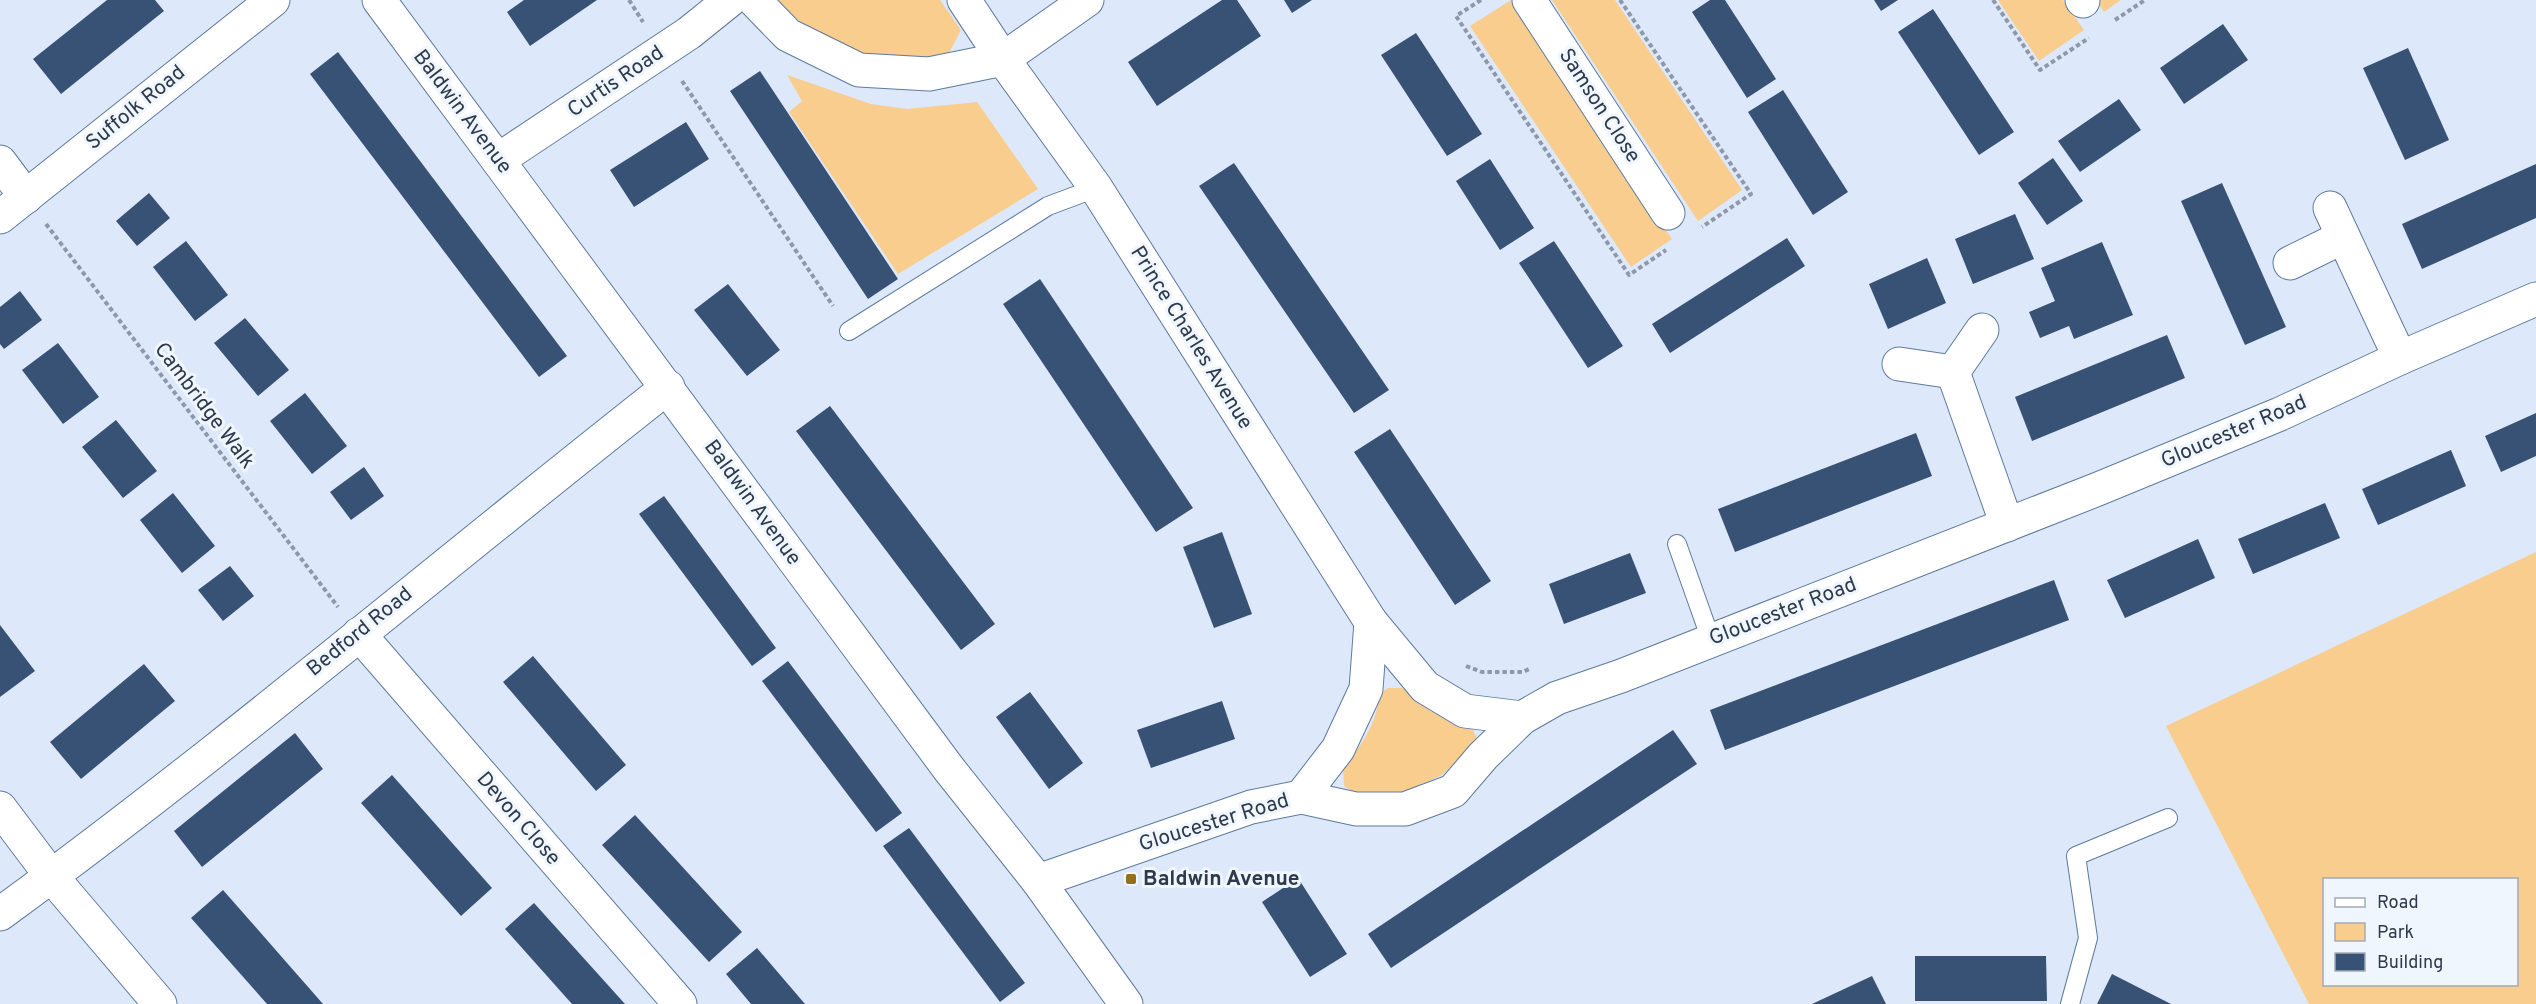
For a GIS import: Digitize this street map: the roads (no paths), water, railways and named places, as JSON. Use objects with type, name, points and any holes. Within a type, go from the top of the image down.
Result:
[{"type":"street","name":"Suffolk Road","points":[[0,217],[273,0]]},
{"type":"street","name":"Baldwin Avenue","points":[[379,0],[942,759],[1038,881],[1126,1004]]},
{"type":"street","name":"Curtis Road","points":[[498,160],[662,51],[730,0]]},
{"type":"street","points":[[754,0],[788,35],[859,70],[929,74],[1003,59],[1087,0]]},
{"type":"street","name":"Prince Charles Avenue","points":[[964,0],[1003,59],[1096,188],[1371,622],[1425,687],[1465,711],[1522,718]]},
{"type":"street","name":"Samson Close","points":[[1529,0],[1668,213]]},
{"type":"street","points":[[0,162],[26,197]]},
{"type":"street","points":[[2290,263],[2336,223],[2400,358]]},
{"type":"street","name":"Gloucester Road","points":[[1038,881],[1251,807],[1301,796],[1356,809],[1405,809],[1453,791],[1483,756],[1522,718],[1557,698],[2007,525],[2280,414],[2400,358],[2536,299]]},
{"type":"street","points":[[1953,372],[1982,330]]},
{"type":"street","points":[[1899,364],[1953,372]]},
{"type":"street","points":[[1953,372],[2007,525]]},
{"type":"street","name":"Bedford Road","points":[[0,914],[52,877],[359,634],[509,511],[668,387]]},
{"type":"street","points":[[1301,796],[1338,749],[1366,689],[1371,622]]},
{"type":"street","name":"Devon Close","points":[[359,634],[680,1004]]},
{"type":"street","points":[[0,807],[52,877],[160,1004]]},
{"type":"lane","points":[[849,331],[1048,206],[1096,188]]},
{"type":"lane","points":[[1677,544],[1711,640]]},
{"type":"lane","points":[[2070,1004],[2088,938],[2076,856],[2168,818]]},
{"type":"place","name":"Baldwin Avenue","points":[[1131,879]]}]
